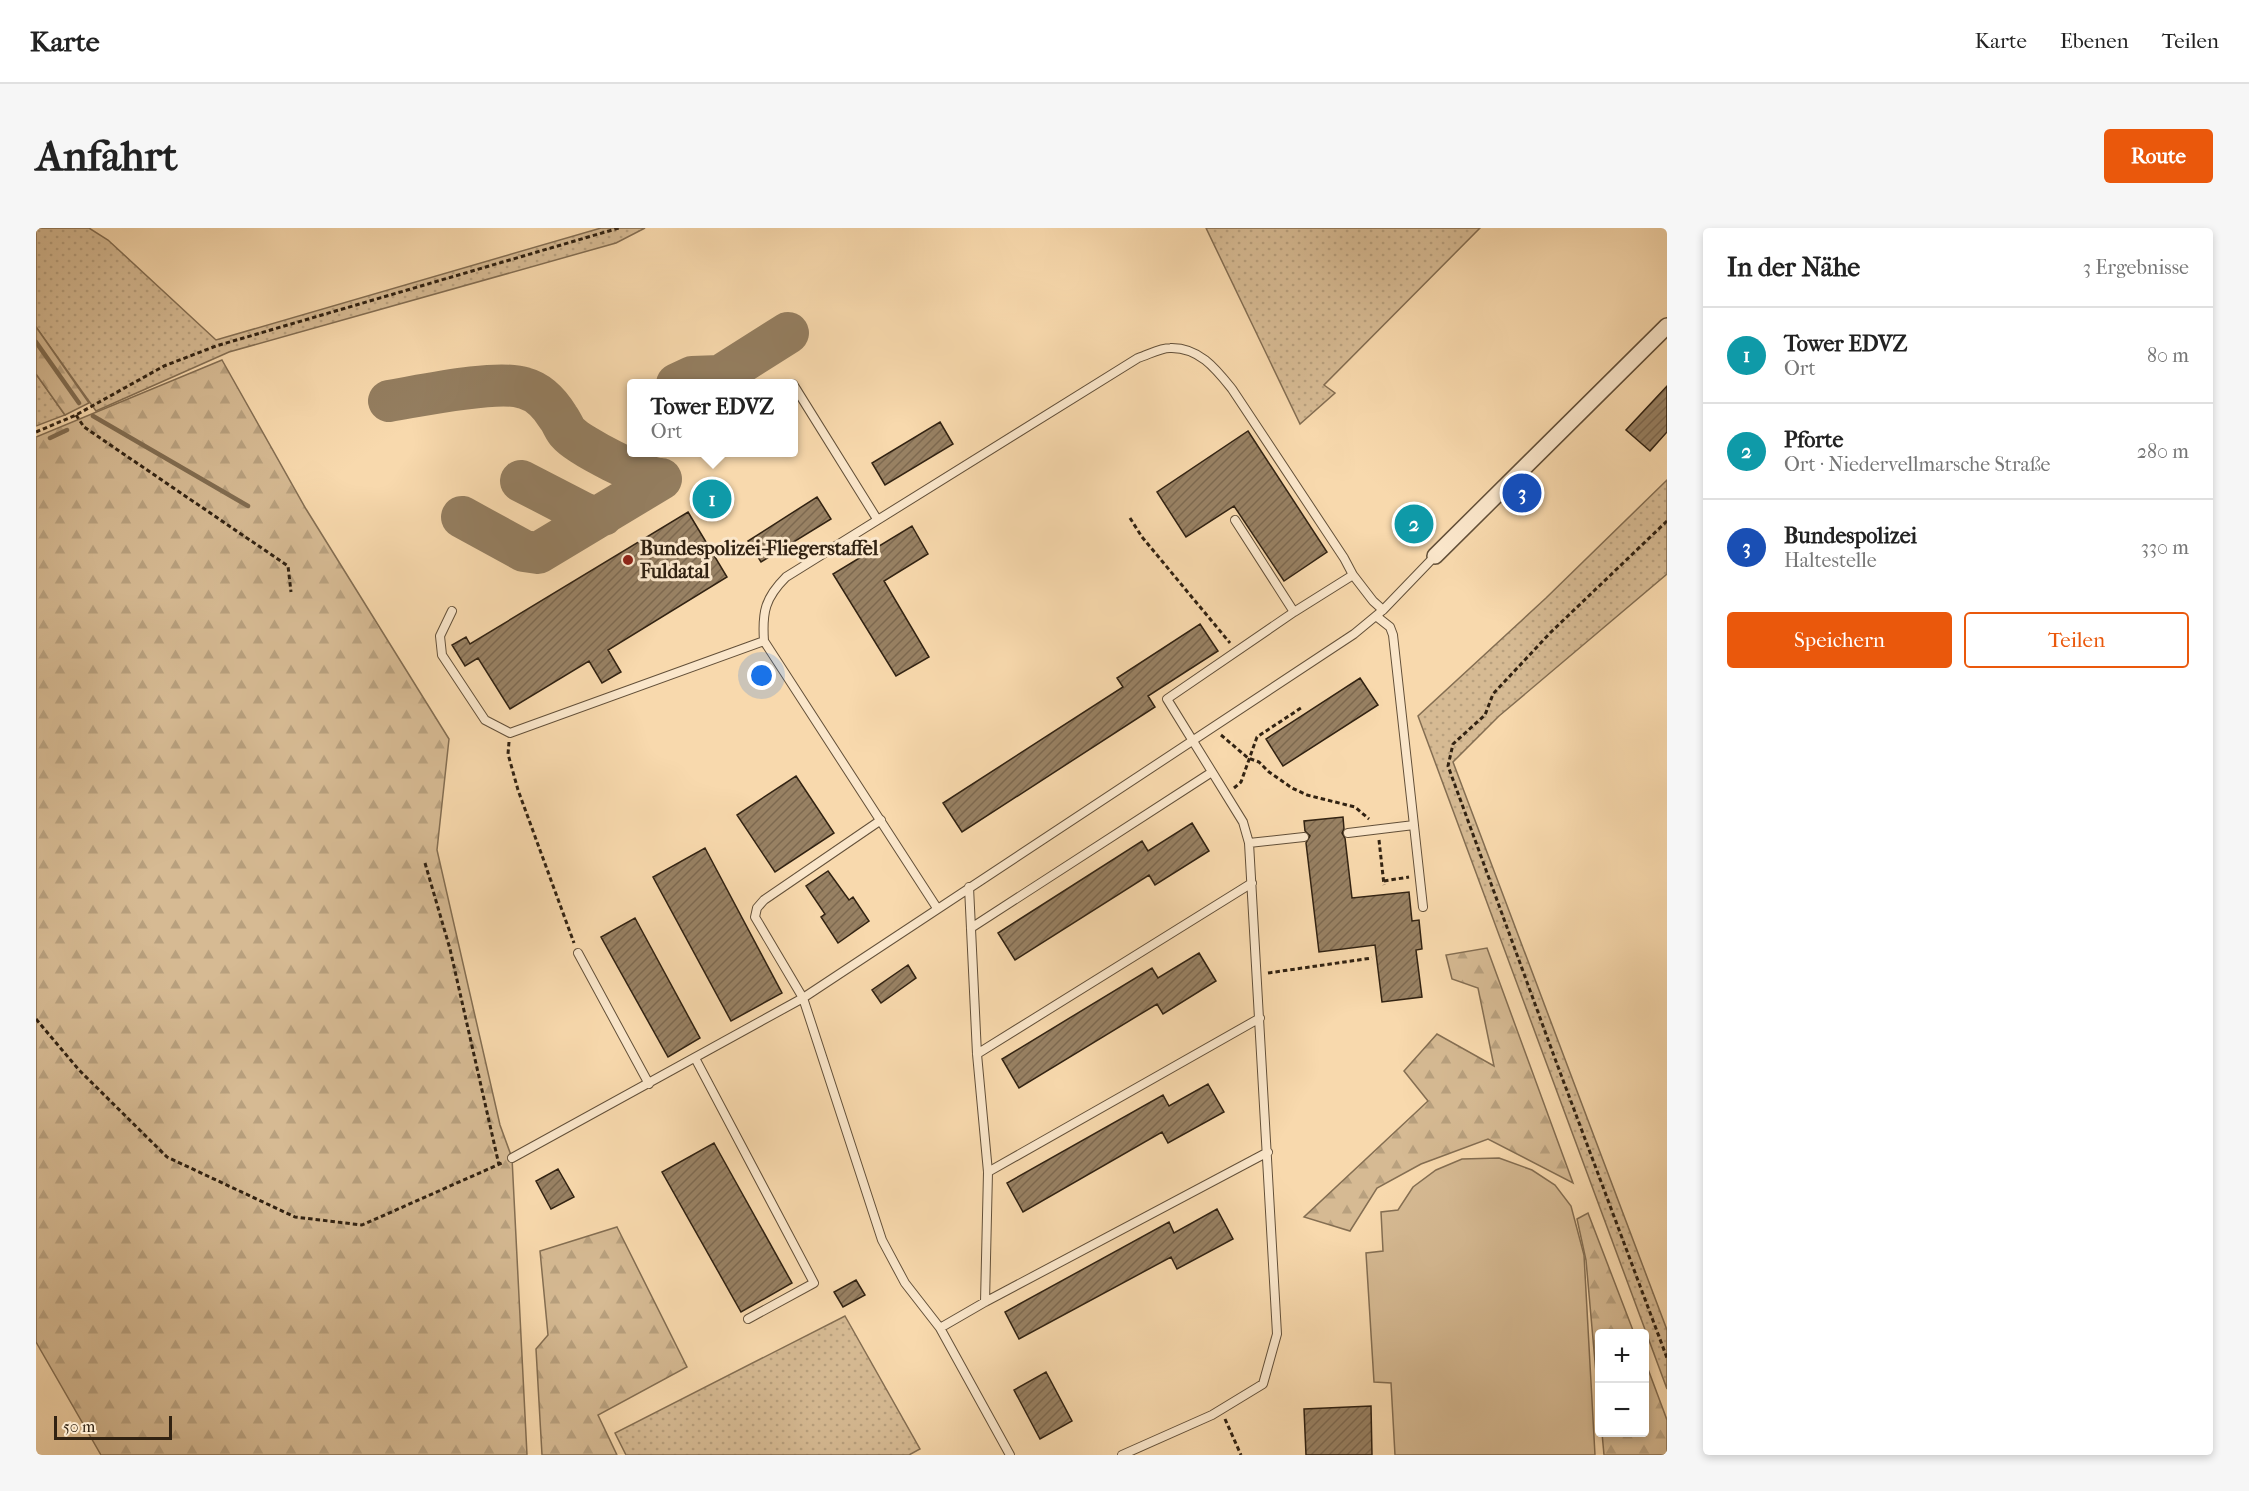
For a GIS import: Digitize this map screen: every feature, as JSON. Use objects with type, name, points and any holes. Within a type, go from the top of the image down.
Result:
[{"type":"street","points":[[1435,556],[1667,326]]},
{"type":"lane","points":[[937,908],[764,641],[766,604],[773,590],[786,578],[877,519],[1138,358],[1169,348],[1188,350],[1212,363],[1232,389],[1353,575],[1383,610]]},
{"type":"lane","points":[[798,392],[877,519]]},
{"type":"lane","points":[[1234,520],[1294,612]]},
{"type":"lane","points":[[512,1158],[803,998],[1354,634],[1383,610],[1435,556]]},
{"type":"lane","points":[[1122,1455],[1221,1410],[1263,1384],[1277,1334],[1249,843],[1243,822],[1167,699],[1294,612],[1353,575]]},
{"type":"lane","points":[[452,611],[440,636],[442,655],[485,720],[510,734],[764,641]]},
{"type":"lane","points":[[1376,616],[1390,627],[1393,635],[1423,907]]},
{"type":"lane","points":[[971,928],[1212,772]]},
{"type":"lane","points":[[881,820],[764,900],[757,908],[755,916],[803,998],[882,1240],[905,1283],[940,1328],[1010,1455]]},
{"type":"lane","points":[[1348,832],[1414,825]]},
{"type":"lane","points":[[1249,843],[1304,837]]},
{"type":"lane","points":[[977,1054],[1252,883]]},
{"type":"lane","points":[[969,887],[977,1054],[988,1172],[985,1302]]},
{"type":"lane","points":[[578,953],[649,1084]]},
{"type":"lane","points":[[988,1172],[1260,1018]]},
{"type":"lane","points":[[695,1058],[814,1283],[748,1319]]},
{"type":"lane","points":[[940,1328],[1268,1152]]},
{"type":"path","points":[[36,432],[76,415],[164,366],[216,346],[619,228]]},
{"type":"path","points":[[76,415],[84,427],[288,566],[291,592]]},
{"type":"path","points":[[1130,518],[1237,651]]},
{"type":"path","points":[[1667,521],[1550,633],[1493,694],[1485,715],[1454,744],[1449,766],[1667,1358]]},
{"type":"path","points":[[1226,794],[1241,782],[1257,737],[1301,708]]},
{"type":"path","points":[[1213,728],[1249,758],[1259,762],[1292,788],[1307,795],[1355,807],[1369,817],[1376,829],[1384,883],[1419,876]]},
{"type":"path","points":[[510,734],[508,754],[518,790],[578,953]]},
{"type":"path","points":[[425,863],[450,949],[499,1165]]},
{"type":"path","points":[[1258,974],[1372,958]]},
{"type":"path","points":[[36,1019],[79,1070],[167,1157],[295,1217],[362,1225],[512,1158]]},
{"type":"path","points":[[1221,1410],[1241,1455]]},
{"type":"green space","points":[[36,228],[89,228],[108,240],[216,340],[601,228],[645,228],[616,243],[229,352],[96,411],[36,327]]},
{"type":"green space","points":[[1206,228],[1480,228],[1324,385],[1335,393],[1300,424]]},
{"type":"green space","points":[[36,327],[89,403],[65,415],[36,374]]},
{"type":"green space","points":[[222,360],[306,509],[449,739],[437,850],[500,1125],[512,1158],[527,1455],[101,1455],[36,1342],[36,437]]},
{"type":"green space","points":[[36,374],[65,415],[36,426]]},
{"type":"green space","points":[[1667,480],[1667,574],[1499,716],[1453,762],[1667,1330],[1667,1389],[1649,1340],[1649,1329],[1645,1329],[1418,716],[1546,598]]},
{"type":"green space","points":[[1487,948],[1573,1183],[1488,1139],[1421,1164],[1377,1188],[1350,1231],[1304,1217],[1428,1101],[1404,1071],[1437,1034],[1494,1066],[1478,988],[1452,979],[1446,955]]},
{"type":"green space","points":[[1499,1158],[1532,1170],[1555,1185],[1571,1206],[1584,1255],[1595,1455],[1395,1455],[1391,1383],[1374,1382],[1366,1253],[1383,1251],[1381,1212],[1398,1210],[1413,1187],[1436,1170],[1462,1159]]},
{"type":"green space","points":[[1588,1213],[1632,1329],[1595,1329],[1595,1362],[1586,1260],[1577,1219]]},
{"type":"green space","points":[[617,1227],[687,1367],[598,1415],[617,1455],[542,1455],[536,1349],[548,1335],[540,1251]]},
{"type":"green space","points":[[845,1316],[920,1449],[909,1455],[626,1455],[615,1433]]},
{"type":"green space","points":[[1649,1372],[1667,1420],[1667,1455],[1604,1455],[1602,1437],[1649,1437]]},
{"type":"building","points":[[1667,386],[1667,432],[1650,451],[1626,430]]},
{"type":"building","points":[[940,422],[953,444],[885,485],[872,463]]},
{"type":"building","points":[[1248,431],[1327,552],[1284,581],[1234,506],[1186,537],[1157,492]]},
{"type":"building","points":[[713,489],[722,495],[722,505],[714,511],[699,511],[703,493]]},
{"type":"building","points":[[817,497],[831,519],[761,562],[748,541]]},
{"type":"building","points":[[1408,504],[1434,530],[1420,544],[1395,517]]},
{"type":"building","points":[[688,512],[727,577],[608,650],[621,672],[602,683],[589,661],[510,709],[478,658],[465,666],[452,645],[466,637],[470,644]]},
{"type":"building","points":[[912,526],[928,554],[884,581],[929,657],[896,676],[833,574]]},
{"type":"building","points":[[1200,624],[1218,651],[1148,696],[1155,707],[962,832],[943,803],[1123,687],[1117,678]]},
{"type":"building","points":[[1360,678],[1378,705],[1283,766],[1266,739]]},
{"type":"building","points":[[796,776],[834,833],[775,872],[737,815]]},
{"type":"building","points":[[1343,817],[1342,833],[1345,838],[1352,898],[1409,892],[1412,921],[1419,920],[1422,949],[1416,950],[1422,997],[1382,1002],[1375,945],[1319,952],[1306,843],[1310,836],[1305,831],[1304,821]]},
{"type":"building","points":[[1192,823],[1209,851],[1155,885],[1149,875],[1015,960],[998,933],[1142,841],[1148,851]]},
{"type":"building","points":[[705,848],[782,993],[731,1021],[653,877]]},
{"type":"building","points":[[828,871],[849,900],[853,897],[869,921],[838,943],[821,917],[825,914],[806,886]]},
{"type":"building","points":[[635,918],[700,1038],[668,1057],[601,937]]},
{"type":"building","points":[[1199,953],[1216,981],[1163,1014],[1157,1004],[1019,1088],[1002,1059],[1152,968],[1158,978]]},
{"type":"building","points":[[908,965],[916,978],[881,1003],[872,990]]},
{"type":"building","points":[[1208,1084],[1224,1112],[1168,1143],[1162,1132],[1023,1212],[1007,1183],[1163,1095],[1169,1106]]},
{"type":"building","points":[[714,1143],[792,1283],[741,1312],[662,1172]]},
{"type":"building","points":[[558,1169],[574,1197],[551,1209],[536,1181]]},
{"type":"building","points":[[1217,1209],[1233,1239],[1177,1269],[1171,1257],[1019,1339],[1005,1312],[1169,1222],[1174,1233]]},
{"type":"building","points":[[856,1280],[865,1295],[843,1307],[834,1292]]},
{"type":"building","points":[[1046,1372],[1072,1421],[1040,1439],[1014,1390]]},
{"type":"building","points":[[1371,1406],[1372,1455],[1306,1455],[1304,1409]]},
{"type":"waterway","points":[[36,342],[79,403]]},
{"type":"waterway","points":[[93,416],[248,506]]},
{"type":"waterway","points":[[50,438],[67,430]]},
{"type":"taxiway","points":[[688,379],[720,376],[788,333]]},
{"type":"taxiway","points":[[389,401],[478,387],[524,388],[544,399],[574,439],[627,468],[661,479]]},
{"type":"taxiway","points":[[462,517],[524,551],[538,553],[661,479]]},
{"type":"taxiway","points":[[521,481],[583,513],[594,517],[603,515]]},
{"type":"place","name":"Bundespolizei","points":[[1522,493]]},
{"type":"place","name":"Tower EDVZ","points":[[712,499]]},
{"type":"place","name":"Pforte","points":[[1414,524]]},
{"type":"place","name":"Bundespolizei-Fliegerstaffel Fuldatal","points":[[628,560]]}]
